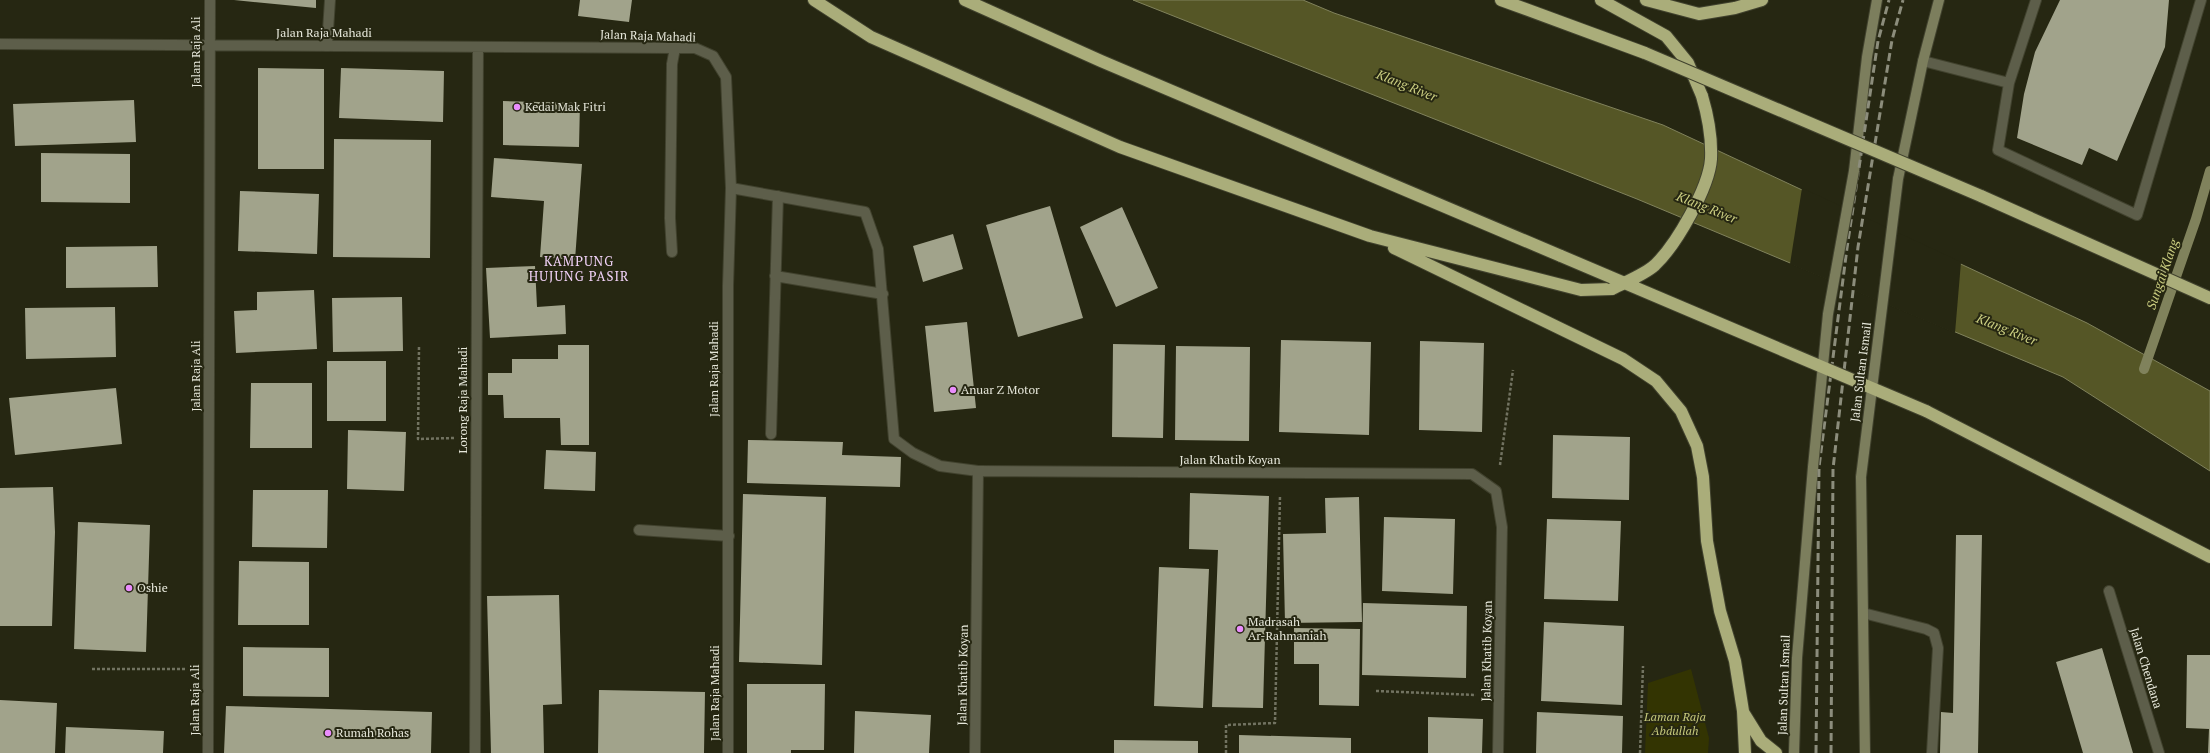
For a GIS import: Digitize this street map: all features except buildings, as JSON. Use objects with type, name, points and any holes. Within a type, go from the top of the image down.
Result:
[{"type":"highway","points":[[814,0],[879,40],[1120,147],[1370,236],[1581,290],[1612,288],[1654,266],[1675,242],[1705,182],[1711,159],[1709,124],[1702,96],[1688,63],[1666,36],[1601,0]]},
{"type":"highway","points":[[965,0],[1101,61],[1926,411],[2210,557]]},
{"type":"highway","points":[[1501,0],[1645,53],[1981,196],[2210,298]]},
{"type":"highway","points":[[1646,0],[1699,14],[1735,8],[1762,0]]},
{"type":"highway","points":[[1370,236],[1623,360],[1656,381],[1681,411],[1698,446],[1704,477],[1709,549],[1720,611],[1735,661],[1742,711],[1745,753]]},
{"type":"highway","points":[[1742,711],[1761,741],[1776,753]]},
{"type":"main road","name":"Jalan Sultan Ismail","points":[[1794,753],[1796,658],[1828,314],[1854,171],[1867,57],[1877,0]]},
{"type":"main road","name":"Jalan Sultan Ismail","points":[[1865,753],[1861,477],[1898,179],[1923,61],[1939,0]]},
{"type":"street","name":"Jalan Raja Ali","points":[[208,753],[210,0]]},
{"type":"street","points":[[327,46],[330,0]]},
{"type":"street","points":[[2036,0],[2009,83],[1998,150],[2137,215],[2201,0]]},
{"type":"street","name":"Jalan Raja Mahadi","points":[[0,44],[695,48],[713,56],[726,77],[731,188],[728,286],[727,432],[729,536],[728,753]]},
{"type":"street","name":"Lorong Raja Mahadi","points":[[476,753],[478,46]]},
{"type":"street","points":[[672,252],[670,218],[672,64],[675,48]]},
{"type":"street","points":[[1923,61],[1953,67],[2009,83]]},
{"type":"street","points":[[731,188],[865,212],[878,249],[883,294],[894,439],[913,453],[940,466],[978,471]]},
{"type":"street","points":[[771,434],[778,196]]},
{"type":"street","points":[[776,276],[883,294]]},
{"type":"street","name":"Jalan Khatib Koyan","points":[[975,753],[978,471],[1472,474],[1496,491],[1502,527],[1498,753]]},
{"type":"street","points":[[640,530],[729,536]]},
{"type":"street","name":"Jalan Chendana","points":[[2109,591],[2159,753]]},
{"type":"street","points":[[1863,613],[1926,629],[1934,633],[1938,648],[1932,753]]},
{"type":"path","points":[[419,347],[418,439],[476,436]]},
{"type":"path","points":[[1496,491],[1513,370]]},
{"type":"path","points":[[1226,753],[1226,725],[1275,723],[1280,473]]},
{"type":"path","points":[[1640,753],[1643,666]]},
{"type":"path","points":[[92,669],[208,669]]},
{"type":"path","points":[[1376,691],[1499,696]]},
{"type":"green space","name":"Laman Raja Abdullah","points":[[1691,669],[1709,738],[1708,753],[1645,753],[1648,683]]},
{"type":"water","name":"Klang River","points":[[1133,0],[1303,0],[1334,13],[1663,125],[2087,323],[2210,391],[2210,471],[2063,377],[1637,199]]},
{"type":"pier","points":[[1802,188],[1961,262],[1955,333],[1790,264]]},
{"type":"waterway","name":"Sungai Klang","points":[[2144,369],[2196,219],[2210,171]]},
{"type":"railway","points":[[1816,753],[1819,467],[1847,248],[1878,41],[1889,0]]},
{"type":"railway","points":[[1831,753],[1833,469],[1858,247],[1892,40],[1903,0]]},
{"type":"place","name":"Kedai Mak Fitri","points":[[517,107]]},
{"type":"place","name":"Anuar Z Motor","points":[[953,390]]},
{"type":"place","name":"Oshie","points":[[129,588]]},
{"type":"place","name":"Madrasah Ar-Rahmaniah","points":[[1240,629]]},
{"type":"place","name":"Rumah Rohas","points":[[328,733]]},
{"type":"district","name":"KAMPUNG HUJUNG PASIR","points":[[579,268]]}]
